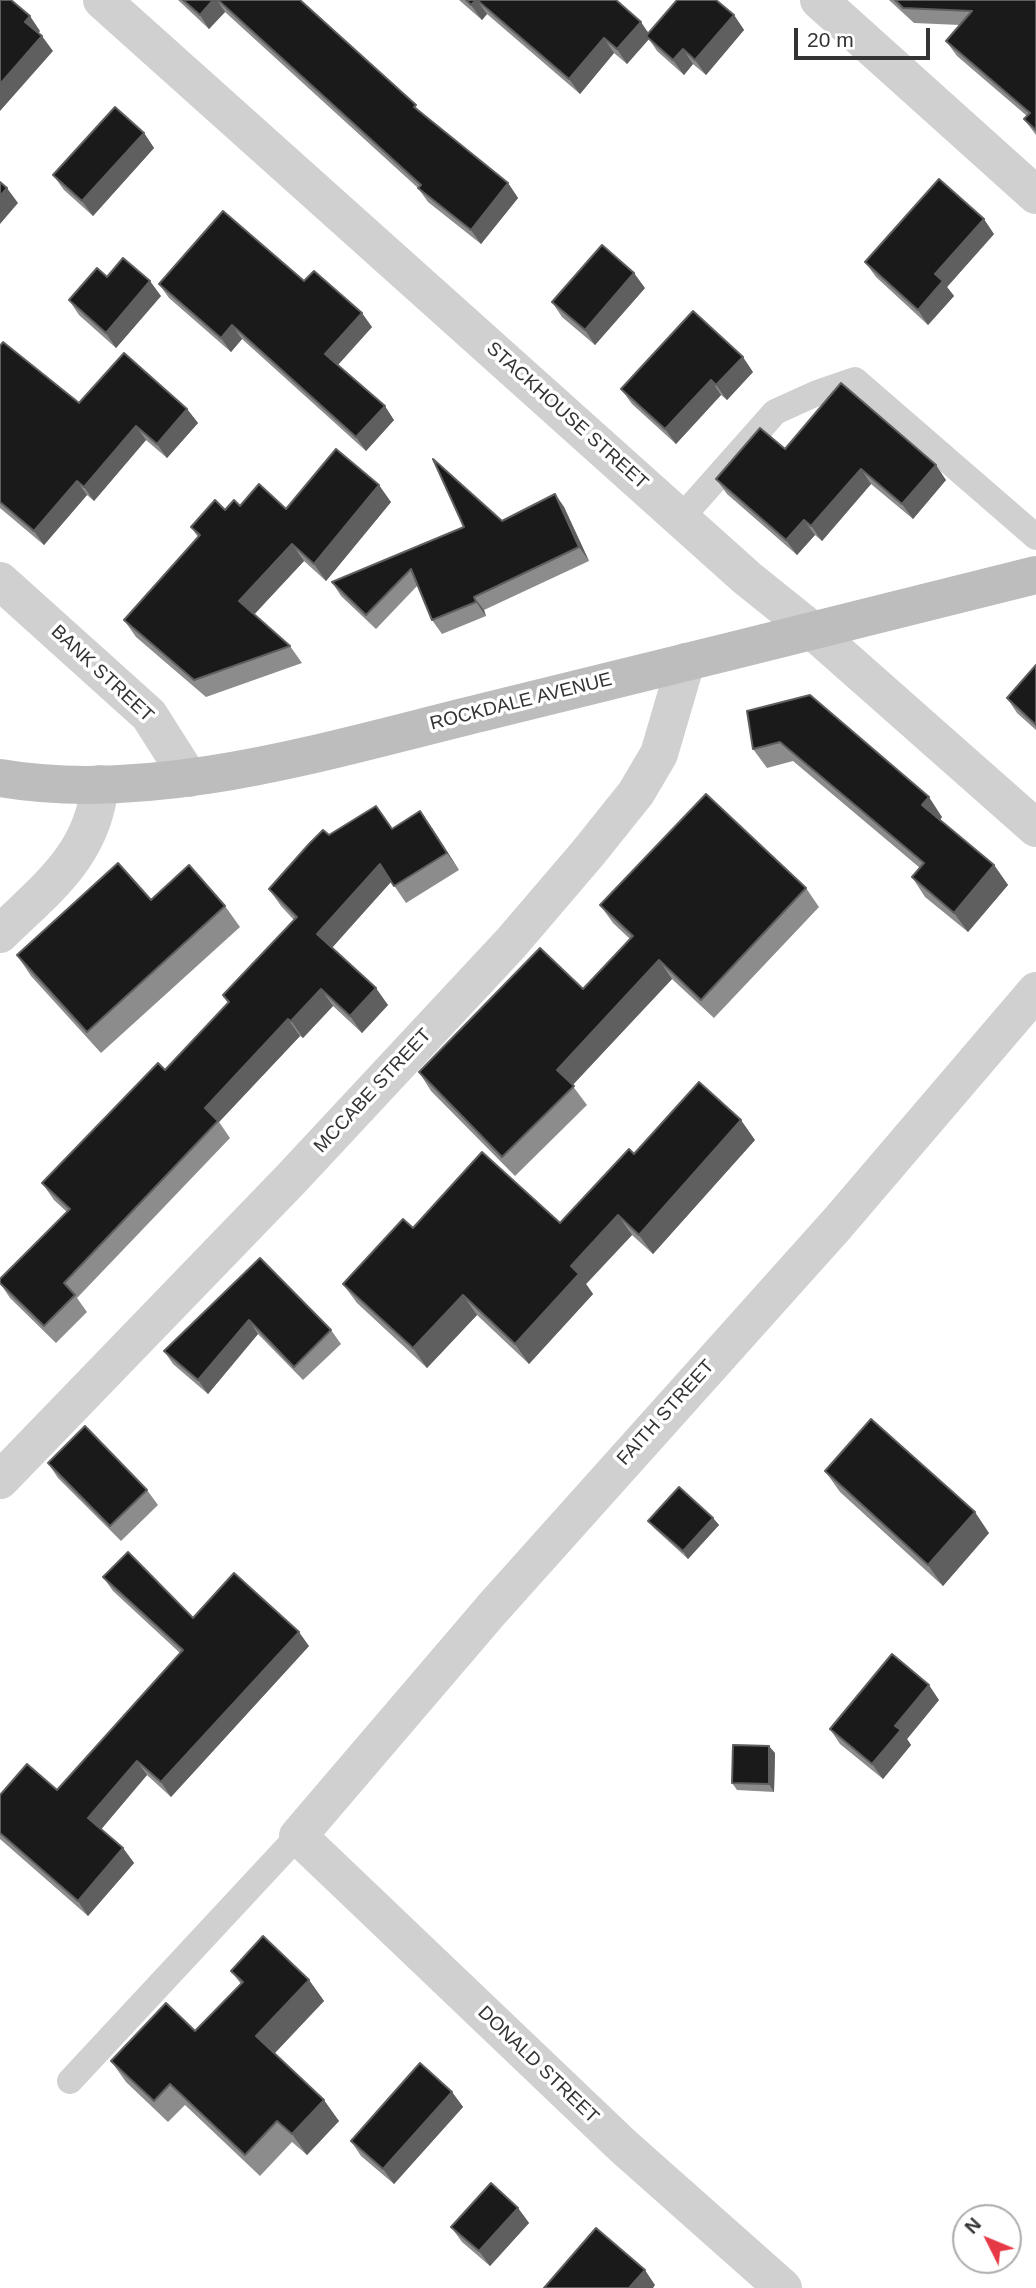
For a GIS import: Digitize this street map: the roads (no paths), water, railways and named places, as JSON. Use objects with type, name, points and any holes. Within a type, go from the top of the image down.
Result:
[{"type":"main road","name":"ROCKDALE AVENUE","points":[[0,778],[100,784],[189,778],[373,738],[686,663],[1036,575]]},
{"type":"street","name":"STACKHOUSE STREET","points":[[102,0],[747,578],[813,631],[1036,828]]},
{"type":"street","points":[[819,0],[1036,195]]},
{"type":"street","name":"BANK STREET","points":[[0,581],[149,715],[189,778]]},
{"type":"street","name":"MCCABE STREET","points":[[0,1480],[301,1169],[511,943],[588,853],[636,793],[659,754],[686,663]]},
{"type":"street","points":[[0,934],[70,865],[82,847],[98,809],[100,784]]},
{"type":"street","name":"FAITH STREET","points":[[298,1836],[492,1609],[837,1224],[1036,991]]},
{"type":"street","name":"DONALD STREET","points":[[298,1836],[623,2146],[783,2288]]},
{"type":"lane","points":[[681,518],[775,412],[855,380],[1036,537]]},
{"type":"lane","points":[[71,2081],[298,1836]]}]
